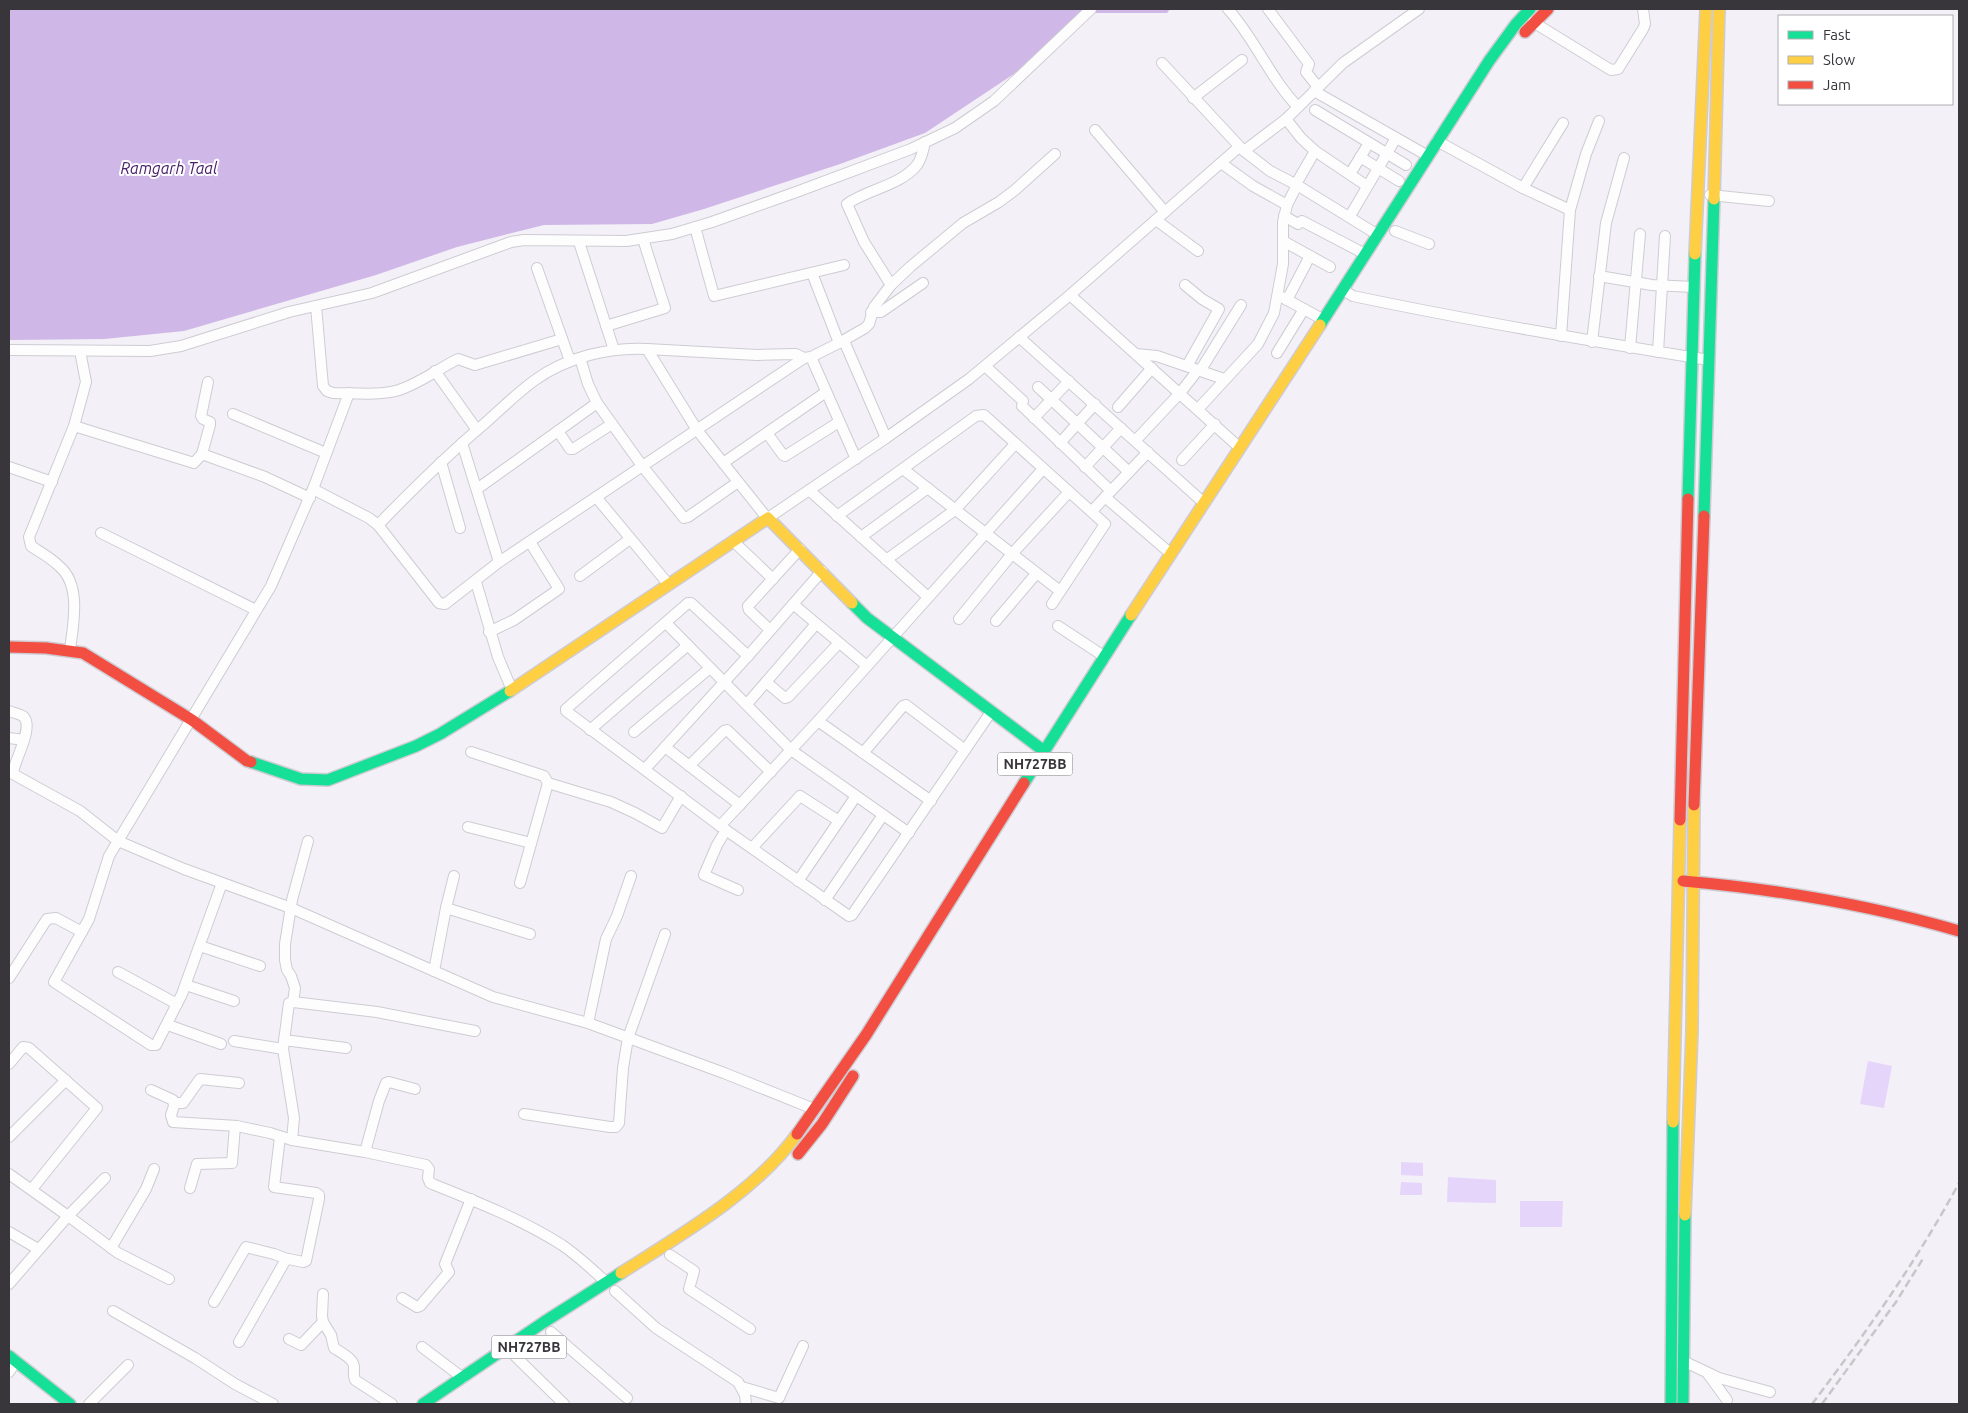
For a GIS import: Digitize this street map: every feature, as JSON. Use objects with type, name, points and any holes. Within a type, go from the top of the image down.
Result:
[{"type":"main road","name":"NH727BB","points":[[1428,178],[1442,144],[1489,61],[1516,24],[1530,9]]},
{"type":"main road","points":[[1520,39],[1533,22],[1548,9]]},
{"type":"main road","points":[[1671,1404],[1672,1124],[1678,881],[1694,287],[1706,9]]},
{"type":"main road","points":[[1683,1404],[1684,1255],[1692,1031],[1693,882],[1719,9]]},
{"type":"main road","name":"NH727BB","points":[[1383,238],[1428,156],[1442,144],[1468,115]]},
{"type":"main road","name":"NH727BB","points":[[422,1404],[682,1234],[745,1187],[789,1145],[866,1034],[1170,553],[1324,320],[1350,295],[1366,254],[1397,227]]},
{"type":"main road","points":[[1155,600],[1234,478]]},
{"type":"main road","points":[[9,648],[70,650],[83,653],[192,720],[247,761],[301,779],[328,780],[416,746],[440,734],[512,690],[768,518],[867,618],[1044,751]]},
{"type":"main road","name":"NH727BB","points":[[870,1049],[1084,710]]},
{"type":"main road","points":[[1678,881],[1775,892],[1927,921],[1959,931]]},
{"type":"main road","points":[[599,1301],[670,1255],[745,1203],[768,1184],[798,1153],[822,1124],[860,1066]]},
{"type":"main road","points":[[12,1358],[70,1404]]},
{"type":"street","points":[[9,350],[150,351],[164,349],[195,342],[289,312],[372,293],[511,242],[524,240],[626,242],[672,234],[712,222],[865,168],[955,128],[994,101],[1091,9]]},
{"type":"street","points":[[1228,9],[1244,28],[1278,85],[1298,107]]},
{"type":"street","points":[[1268,9],[1310,64],[1306,72],[1316,89],[1363,119],[1428,156]]},
{"type":"street","points":[[647,349],[697,430],[768,518],[886,438],[985,366],[1070,295],[1221,163],[1286,119],[1343,63],[1419,9]]},
{"type":"street","points":[[1533,22],[1615,71],[1644,29],[1646,24],[1643,9]]},
{"type":"street","points":[[1193,98],[1242,60]]},
{"type":"street","points":[[1162,63],[1242,149],[1270,171],[1350,216],[1383,238]]},
{"type":"street","points":[[1315,110],[1406,165]]},
{"type":"street","points":[[1286,119],[1303,140],[1315,151],[1367,186]]},
{"type":"street","points":[[1354,134],[1363,119]]},
{"type":"street","points":[[1561,336],[1570,210],[1586,154],[1599,120]]},
{"type":"street","points":[[1523,188],[1563,123]]},
{"type":"street","points":[[1095,130],[1165,212]]},
{"type":"street","points":[[1350,216],[1396,138]]},
{"type":"street","points":[[890,285],[864,242],[847,204],[886,185],[912,169],[920,160],[925,142]]},
{"type":"street","points":[[1350,174],[1369,143]]},
{"type":"street","points":[[1442,144],[1523,188],[1570,210]]},
{"type":"street","points":[[1282,298],[1284,216],[1287,205],[1315,151]]},
{"type":"street","points":[[202,454],[311,493],[369,518],[378,525],[441,604],[445,604],[476,582],[499,562],[697,430],[808,358],[865,328],[869,324],[871,312],[890,285],[963,223],[999,202],[1015,190],[1055,154]]},
{"type":"street","points":[[1360,158],[1399,181]]},
{"type":"street","points":[[1592,342],[1606,223],[1624,158]]},
{"type":"street","points":[[1221,163],[1253,186],[1287,205]]},
{"type":"street","points":[[1698,194],[1769,201]]},
{"type":"street","points":[[1284,216],[1298,224],[1302,221],[1366,254]]},
{"type":"street","points":[[1156,220],[1198,252]]},
{"type":"street","points":[[697,226],[714,296],[844,265]]},
{"type":"street","points":[[1397,227],[1429,244]]},
{"type":"street","points":[[1630,348],[1640,234]]},
{"type":"street","points":[[1658,352],[1665,236]]},
{"type":"street","points":[[606,326],[665,308],[643,239]]},
{"type":"street","points":[[1283,241],[1330,267]]},
{"type":"street","points":[[579,242],[614,350]]},
{"type":"street","points":[[1198,409],[1224,378],[1258,344],[1276,308],[1310,256]]},
{"type":"street","points":[[537,268],[570,362]]},
{"type":"street","points":[[812,273],[841,342],[886,438]]},
{"type":"street","points":[[1599,276],[1661,285],[1694,287]]},
{"type":"street","points":[[871,312],[881,312],[922,283]]},
{"type":"street","points":[[1186,285],[1202,300],[1219,309],[1187,366]]},
{"type":"street","points":[[1070,295],[1240,448]]},
{"type":"street","points":[[1350,295],[1592,342],[1709,360]]},
{"type":"street","points":[[1282,298],[1324,320]]},
{"type":"street","points":[[1136,440],[1199,370],[1241,305]]},
{"type":"street","points":[[316,306],[323,386],[328,391],[368,394],[398,390],[416,383],[458,359],[475,365],[562,339]]},
{"type":"street","points":[[1277,353],[1304,309]]},
{"type":"street","points":[[1020,337],[1204,503]]},
{"type":"street","points":[[378,525],[441,462],[536,379],[570,362],[606,350],[629,348],[725,354],[796,354],[808,358],[826,392],[856,459]]},
{"type":"street","points":[[70,650],[74,609],[73,590],[60,566],[31,546],[28,537],[74,426],[86,382],[80,351]]},
{"type":"street","points":[[1136,354],[1157,356],[1224,378]]},
{"type":"street","points":[[580,358],[588,384],[597,402],[643,467],[686,518],[738,482]]},
{"type":"street","points":[[985,366],[1034,418],[1086,467],[1108,494],[1170,553]]},
{"type":"street","points":[[1118,407],[1152,368]]},
{"type":"street","points":[[435,371],[477,430]]},
{"type":"street","points":[[1034,418],[1069,381]]},
{"type":"street","points":[[74,426],[194,463],[202,454],[210,425],[210,422],[201,416],[208,382]]},
{"type":"street","points":[[1038,387],[1129,472]]},
{"type":"street","points":[[723,463],[826,392]]},
{"type":"street","points":[[222,883],[186,985],[168,1024],[153,1046],[54,982],[90,919],[109,856],[271,586],[311,493],[349,393]]},
{"type":"street","points":[[476,489],[597,402]]},
{"type":"street","points":[[1060,443],[1095,404]]},
{"type":"street","points":[[232,414],[326,453]]},
{"type":"street","points":[[837,516],[979,414],[984,415],[1104,522],[1104,526],[1052,604]]},
{"type":"street","points":[[767,433],[783,456],[785,456],[839,422]]},
{"type":"street","points":[[558,431],[570,449],[574,449],[612,424]]},
{"type":"street","points":[[1182,460],[1215,424]]},
{"type":"street","points":[[1086,467],[1122,428]]},
{"type":"street","points":[[462,443],[499,562]]},
{"type":"street","points":[[886,560],[955,510],[1015,444]]},
{"type":"street","points":[[1092,512],[1148,452]]},
{"type":"street","points":[[441,462],[460,528]]},
{"type":"street","points":[[9,467],[52,482]]},
{"type":"street","points":[[904,468],[984,533],[1060,591]]},
{"type":"street","points":[[738,890],[704,875],[724,828],[740,805],[818,721],[1043,468]]},
{"type":"street","points":[[861,537],[928,488]]},
{"type":"street","points":[[809,490],[928,597]]},
{"type":"street","points":[[959,619],[1012,554],[1069,492]]},
{"type":"street","points":[[596,497],[668,585]]},
{"type":"street","points":[[101,532],[256,610]]},
{"type":"street","points":[[580,576],[630,539]]},
{"type":"street","points":[[733,541],[773,579]]},
{"type":"street","points":[[489,632],[514,620],[559,589],[530,542]]},
{"type":"street","points":[[770,630],[748,608],[800,549]]},
{"type":"street","points":[[645,769],[725,682],[822,571]]},
{"type":"street","points":[[996,621],[1036,574]]},
{"type":"street","points":[[476,582],[489,632],[503,672],[512,690]]},
{"type":"street","points":[[748,656],[691,603],[688,603],[566,711],[847,916],[852,915],[991,712]]},
{"type":"street","points":[[793,604],[867,666]]},
{"type":"street","points":[[666,623],[791,750],[909,833]]},
{"type":"street","points":[[747,704],[816,624]]},
{"type":"street","points":[[1058,626],[1104,657]]},
{"type":"street","points":[[766,682],[785,698],[788,697],[839,643]]},
{"type":"street","points":[[590,730],[688,645]]},
{"type":"street","points":[[634,732],[710,668]]},
{"type":"street","points":[[863,753],[903,706],[906,705],[965,750]]},
{"type":"street","points":[[9,711],[24,717],[24,740],[13,774],[80,811],[118,841],[184,869],[291,908],[493,997],[588,1023],[724,1073],[814,1110]]},
{"type":"street","points":[[818,721],[930,801]]},
{"type":"street","points":[[689,766],[727,730],[771,772]]},
{"type":"street","points":[[9,738],[24,740]]},
{"type":"street","points":[[665,747],[740,805]]},
{"type":"street","points":[[470,752],[544,776],[548,783],[611,802],[635,812],[662,828],[681,796]]},
{"type":"street","points":[[520,883],[548,783]]},
{"type":"street","points":[[752,848],[800,796],[839,820]]},
{"type":"street","points":[[798,881],[856,796]]},
{"type":"street","points":[[825,900],[883,815]]},
{"type":"street","points":[[468,827],[531,843]]},
{"type":"street","points":[[293,1002],[295,988],[294,981],[287,970],[285,944],[298,874],[308,841]]},
{"type":"street","points":[[434,971],[454,876]]},
{"type":"street","points":[[588,1023],[606,939],[617,916],[631,876]]},
{"type":"street","points":[[446,908],[530,934]]},
{"type":"street","points":[[9,978],[47,919],[56,918],[82,932]]},
{"type":"street","points":[[524,1114],[616,1126],[619,1123],[623,1068],[628,1038],[665,934]]},
{"type":"street","points":[[200,946],[260,966]]},
{"type":"street","points":[[118,972],[177,1004]]},
{"type":"street","points":[[186,985],[234,1001]]},
{"type":"street","points":[[292,1140],[294,1118],[284,1045],[288,1005],[293,1002],[384,1013],[474,1031]]},
{"type":"street","points":[[168,1024],[221,1044]]},
{"type":"street","points":[[234,1041],[346,1048]]},
{"type":"street","points":[[9,1064],[26,1046],[96,1106],[97,1110],[32,1189]]},
{"type":"street","points":[[174,1103],[183,1103],[200,1079],[239,1083]]},
{"type":"street","points":[[9,1137],[66,1080]]},
{"type":"street","points":[[365,1152],[378,1101],[386,1083],[415,1089]]},
{"type":"street","points":[[151,1090],[170,1098],[174,1103]]},
{"type":"street","points":[[174,1103],[171,1115],[174,1122],[235,1126],[264,1131],[292,1140],[365,1152],[426,1165],[429,1169],[428,1178],[430,1184],[471,1199],[562,1245],[606,1282]]},
{"type":"street","points":[[190,1188],[197,1164],[232,1163],[235,1126]]},
{"type":"street","points":[[214,1302],[246,1246],[287,1259],[306,1261],[319,1195],[274,1187],[280,1137]]},
{"type":"street","points":[[111,1248],[146,1188],[154,1169]]},
{"type":"street","points":[[9,1174],[111,1248],[169,1279]]},
{"type":"street","points":[[9,1284],[38,1249],[105,1178]]},
{"type":"street","points":[[402,1298],[418,1307],[450,1272],[445,1264],[471,1199]]},
{"type":"street","points":[[9,1232],[38,1249]]},
{"type":"street","points":[[670,1255],[694,1271],[689,1289],[750,1329]]},
{"type":"street","points":[[239,1342],[277,1273],[287,1259]]},
{"type":"street","points":[[615,1291],[656,1328],[729,1375],[742,1387],[779,1398],[803,1346]]},
{"type":"street","points":[[323,1294],[323,1322],[331,1335],[334,1348],[352,1361],[355,1367],[355,1380],[392,1404]]},
{"type":"street","points":[[113,1311],[195,1358],[234,1384],[273,1404]]},
{"type":"street","points":[[289,1339],[301,1345],[323,1322]]},
{"type":"street","points":[[551,1332],[627,1398]]},
{"type":"street","points":[[422,1347],[463,1378]]},
{"type":"street","points":[[515,1356],[564,1404]]},
{"type":"street","points":[[9,1372],[12,1358]]},
{"type":"street","points":[[1683,1360],[1719,1378],[1770,1392]]},
{"type":"street","points":[[89,1404],[128,1366]]},
{"type":"street","points":[[1706,1372],[1727,1400]]},
{"type":"street","points":[[742,1387],[746,1404]]},
{"type":"shaded area","points":[[1868,1061],[1892,1066],[1884,1108],[1860,1104]]},
{"type":"shaded area","points":[[1401,1162],[1423,1163],[1423,1176],[1401,1175]]},
{"type":"shaded area","points":[[1448,1177],[1496,1180],[1496,1203],[1447,1202]]},
{"type":"shaded area","points":[[1401,1182],[1422,1183],[1422,1195],[1400,1195]]},
{"type":"shaded area","points":[[1520,1201],[1563,1201],[1562,1227],[1520,1227]]},
{"type":"water","name":"Ramgarh Taal","points":[[9,9],[1170,9],[1167,13],[1082,13],[1035,60],[925,133],[840,164],[704,209],[652,224],[544,225],[457,247],[376,275],[184,331],[104,339],[9,340]]},
{"type":"railway","points":[[1812,1404],[1890,1296],[1926,1241],[1959,1183]]},
{"type":"railway","points":[[1822,1404],[1896,1302],[1924,1257]]},
{"type":"traffic: fast","points":[[1320,325],[1489,61],[1516,24],[1530,9]]},
{"type":"traffic: fast","points":[[1704,516],[1714,199]]},
{"type":"traffic: fast","points":[[1688,499],[1695,254]]},
{"type":"traffic: fast","points":[[852,603],[867,618],[1044,751]]},
{"type":"traffic: fast","points":[[1024,783],[1131,615]]},
{"type":"traffic: fast","points":[[251,762],[301,779],[328,780],[416,746],[440,734],[510,691]]},
{"type":"traffic: fast","points":[[1671,1404],[1673,1122]]},
{"type":"traffic: fast","points":[[1683,1404],[1685,1215]]},
{"type":"traffic: fast","points":[[423,1404],[544,1322],[621,1273]]},
{"type":"traffic: fast","points":[[9,1356],[70,1404]]},
{"type":"traffic: slow","points":[[1695,254],[1706,9]]},
{"type":"traffic: slow","points":[[1714,199],[1719,9]]},
{"type":"traffic: slow","points":[[1131,615],[1320,325]]},
{"type":"traffic: slow","points":[[510,691],[768,518],[852,603]]},
{"type":"traffic: slow","points":[[1685,1215],[1692,1031],[1694,805]]},
{"type":"traffic: slow","points":[[1673,1122],[1680,820]]},
{"type":"traffic: slow","points":[[621,1273],[692,1228],[739,1193],[761,1175],[797,1134]]},
{"type":"traffic: jam","points":[[1525,32],[1548,9]]},
{"type":"traffic: jam","points":[[1680,820],[1688,499]]},
{"type":"traffic: jam","points":[[1694,805],[1704,516]]},
{"type":"traffic: jam","points":[[9,647],[46,648],[83,653],[192,720],[247,761],[251,762]]},
{"type":"traffic: jam","points":[[797,1134],[866,1035],[1024,783]]},
{"type":"traffic: jam","points":[[1683,881],[1822,899],[1891,913],[1959,931]]},
{"type":"traffic: jam","points":[[798,1154],[822,1124],[853,1076]]}]
